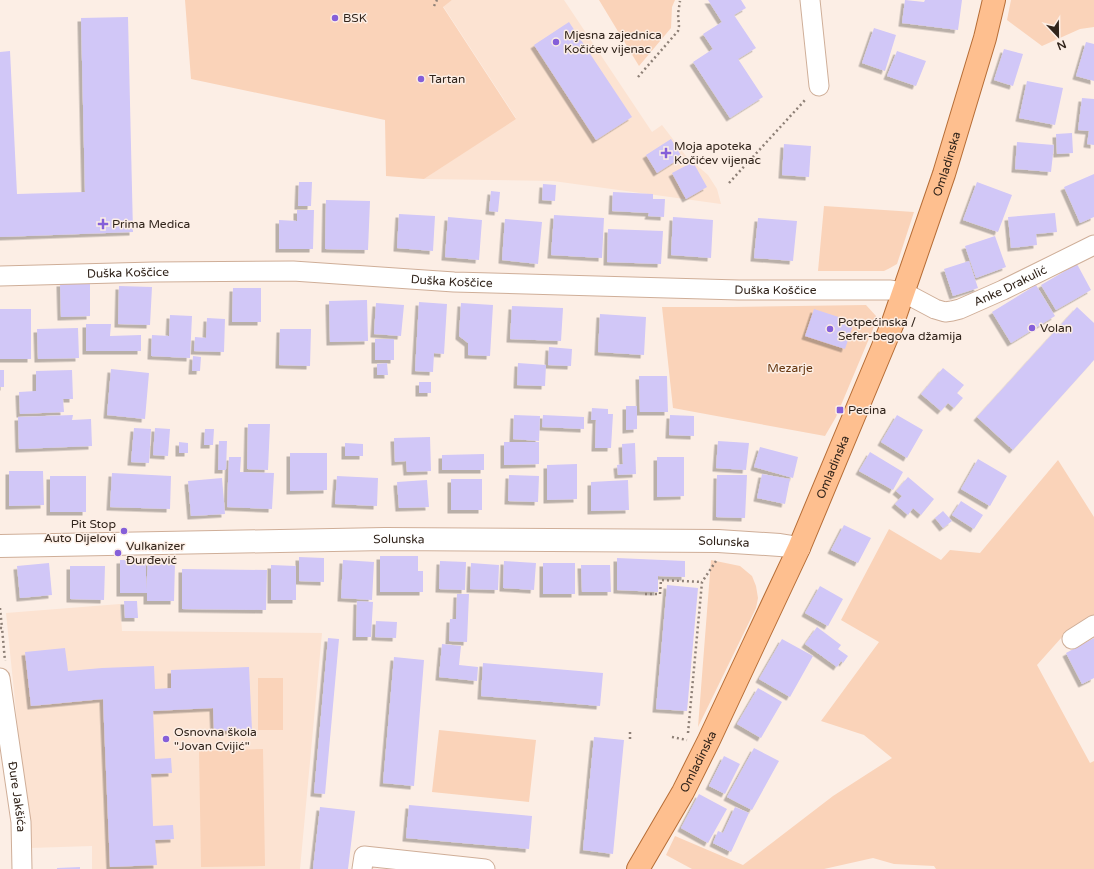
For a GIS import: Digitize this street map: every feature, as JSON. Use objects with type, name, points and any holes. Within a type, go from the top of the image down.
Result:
[{"type":"main road","name":"Omladinska","points":[[638,869],[683,792],[799,548],[814,508],[824,488],[892,325],[944,174],[985,38],[994,0]]},
{"type":"street","points":[[810,0],[819,86]]},
{"type":"street","name":"Anke Drakulić","points":[[903,292],[935,309],[945,312],[952,311],[1003,290],[1094,245]]},
{"type":"street","name":"Duška Koščice","points":[[0,276],[154,272],[293,271],[461,282],[739,290],[889,290],[903,292]]},
{"type":"street","name":"Solunska","points":[[0,546],[385,539],[718,541],[780,545],[799,548]]},
{"type":"street","points":[[1072,639],[1094,625]]},
{"type":"street","name":"Đure Jakšića","points":[[0,678],[21,822],[22,869]]},
{"type":"street","points":[[362,869],[364,856],[485,869]]},
{"type":"path","points":[[434,6],[436,0]]},
{"type":"path","points":[[638,77],[678,31],[680,2]]},
{"type":"path","points":[[729,183],[819,86]]},
{"type":"path","points":[[672,737],[688,740],[702,582],[719,557]]},
{"type":"path","points":[[645,594],[660,594],[661,580],[702,582]]},
{"type":"path","points":[[0,608],[2,628]]},
{"type":"path","points":[[630,732],[630,740]]},
{"type":"shaded area","points":[[452,0],[564,0],[652,132],[662,125],[686,156],[708,175],[717,189],[721,204],[553,181],[424,179],[516,118],[443,6]]},
{"type":"shaded area","name":"Osnovna škola \"Jovan Cvijić\"","points":[[120,604],[122,631],[322,633],[300,869],[92,869],[92,846],[30,848],[6,613]]},
{"type":"green space","points":[[185,0],[452,0],[443,7],[516,119],[424,179],[386,176],[385,120],[191,79]]},
{"type":"green space","points":[[599,0],[675,0],[672,7],[671,28],[639,66]]},
{"type":"green space","points":[[1011,0],[1094,0],[1094,27],[1080,29],[1042,46],[1007,20]]},
{"type":"green space","points":[[824,206],[914,212],[897,264],[884,271],[818,271]]},
{"type":"green space","name":"Mezarje","points":[[866,305],[876,316],[876,322],[836,417],[825,436],[673,408],[662,307]]},
{"type":"green space","points":[[1058,460],[1094,517],[1094,617],[1062,637],[1037,665],[1090,763],[1094,761],[1094,869],[936,869],[934,866],[894,864],[873,858],[824,869],[692,869],[666,855],[675,836],[743,865],[833,796],[892,758],[864,735],[821,721],[879,642],[841,620],[889,529],[941,560],[950,550],[980,553]]},
{"type":"green space","points":[[711,560],[740,566],[752,576],[756,586],[758,598],[756,608],[698,727]]},
{"type":"green space","points":[[258,678],[283,678],[283,730],[258,730]]},
{"type":"green space","points":[[439,730],[536,740],[529,802],[432,792]]},
{"type":"green space","points":[[263,749],[265,866],[201,867],[199,751]]},
{"type":"building","points":[[708,0],[741,0],[746,8],[734,15],[756,48],[738,59],[763,97],[730,118],[693,62],[713,49],[703,34],[722,22]]},
{"type":"building","points":[[905,0],[924,2],[925,0],[962,0],[958,30],[902,23]]},
{"type":"building","points":[[128,17],[133,232],[0,237],[0,52],[10,51],[17,194],[85,192],[81,18]]},
{"type":"building","points":[[569,22],[632,117],[596,140],[534,45]]},
{"type":"building","points":[[874,28],[896,35],[885,71],[862,63]]},
{"type":"building","points":[[1086,42],[1094,44],[1094,81],[1076,76]]},
{"type":"building","points":[[1004,49],[1023,54],[1013,86],[994,80]]},
{"type":"building","points":[[897,51],[926,61],[916,86],[887,76]]},
{"type":"building","points":[[1027,81],[1063,88],[1055,125],[1019,118]]},
{"type":"building","points":[[1082,98],[1094,99],[1094,145],[1087,144],[1089,131],[1078,130]]},
{"type":"building","points":[[1072,133],[1073,153],[1057,154],[1056,134]]},
{"type":"building","points":[[671,139],[682,157],[657,173],[646,155]]},
{"type":"building","points":[[1017,142],[1054,145],[1051,172],[1015,169]]},
{"type":"building","points":[[784,144],[811,146],[809,177],[782,175]]},
{"type":"building","points":[[693,162],[707,187],[686,199],[672,173]]},
{"type":"building","points":[[1094,174],[1094,217],[1080,223],[1064,187]]},
{"type":"building","points":[[299,182],[312,182],[311,206],[298,206]]},
{"type":"building","points":[[977,182],[1012,195],[998,232],[963,220]]},
{"type":"building","points":[[543,184],[556,185],[555,201],[542,200]]},
{"type":"building","points":[[491,191],[500,192],[498,212],[489,211]]},
{"type":"building","points":[[613,192],[653,194],[653,199],[665,199],[664,217],[648,216],[649,213],[612,211]]},
{"type":"building","points":[[326,200],[370,201],[368,250],[325,249]]},
{"type":"building","points":[[297,210],[314,210],[313,249],[279,249],[279,220],[297,221]]},
{"type":"building","points":[[1055,213],[1057,232],[1036,234],[1037,245],[1011,248],[1008,217]]},
{"type":"building","points":[[399,214],[435,216],[433,251],[397,248]]},
{"type":"building","points":[[554,215],[604,218],[602,258],[551,255]]},
{"type":"building","points":[[448,217],[482,220],[479,260],[445,257]]},
{"type":"building","points":[[673,217],[713,220],[711,258],[671,255]]},
{"type":"building","points":[[758,218],[797,221],[793,261],[754,258]]},
{"type":"building","points":[[505,219],[542,222],[538,264],[502,260]]},
{"type":"building","points":[[608,229],[663,231],[661,264],[607,262]]},
{"type":"building","points":[[995,236],[1006,267],[976,278],[965,246]]},
{"type":"building","points":[[969,261],[978,288],[953,296],[944,269]]},
{"type":"building","points":[[1077,264],[1091,290],[1056,310],[1041,285]]},
{"type":"building","points":[[90,282],[90,316],[61,317],[60,283]]},
{"type":"building","points":[[1036,285],[1055,316],[1011,343],[992,312]]},
{"type":"building","points":[[119,286],[152,287],[150,325],[118,324]]},
{"type":"building","points":[[233,288],[261,288],[261,322],[232,322]]},
{"type":"building","points":[[367,300],[368,341],[330,342],[329,301]]},
{"type":"building","points":[[419,302],[447,304],[444,354],[434,353],[433,372],[415,371]]},
{"type":"building","points":[[376,303],[404,305],[401,336],[374,334]]},
{"type":"building","points":[[461,303],[493,305],[490,356],[468,355],[468,343],[459,336]]},
{"type":"building","points":[[512,306],[563,308],[561,341],[510,339]]},
{"type":"building","points":[[1077,307],[1094,323],[1094,360],[1013,450],[977,417]]},
{"type":"building","points":[[0,309],[31,309],[31,359],[0,359]]},
{"type":"building","name":"Potpećinska / Sefer-begova džamija","points":[[814,309],[854,322],[845,349],[805,336]]},
{"type":"building","points":[[600,314],[646,317],[644,355],[598,352]]},
{"type":"building","points":[[170,315],[192,316],[190,358],[151,356],[152,335],[169,336]]},
{"type":"building","points":[[207,318],[225,319],[224,352],[194,351],[195,337],[206,338]]},
{"type":"building","points":[[86,324],[111,324],[110,336],[141,335],[141,351],[86,351]]},
{"type":"building","points":[[78,328],[79,358],[38,359],[37,329]]},
{"type":"building","points":[[280,329],[311,329],[310,366],[279,365]]},
{"type":"building","points":[[375,339],[394,339],[394,360],[375,360]]},
{"type":"building","points":[[549,347],[572,349],[571,366],[548,365]]},
{"type":"building","points":[[193,356],[201,357],[200,371],[192,371]]},
{"type":"building","points":[[387,363],[388,375],[377,375],[377,364]]},
{"type":"building","points":[[518,363],[546,365],[545,386],[517,385]]},
{"type":"building","points":[[943,368],[964,385],[957,393],[963,398],[954,408],[948,403],[941,411],[921,394]]},
{"type":"building","points":[[111,369],[149,373],[145,419],[107,415]]},
{"type":"building","points":[[0,370],[4,370],[4,387],[0,387]]},
{"type":"building","points":[[72,370],[73,399],[63,399],[64,412],[20,414],[19,392],[36,391],[36,371]]},
{"type":"building","points":[[639,376],[667,376],[668,412],[640,412]]},
{"type":"building","points":[[419,382],[431,382],[431,393],[419,393]]},
{"type":"building","points":[[626,406],[637,406],[637,429],[626,430]]},
{"type":"building","points":[[592,408],[608,409],[608,414],[613,414],[611,448],[595,448],[596,420],[591,420]]},
{"type":"building","points":[[73,415],[72,420],[91,419],[92,446],[19,449],[18,417]]},
{"type":"building","points":[[514,415],[540,416],[539,441],[513,439]]},
{"type":"building","points":[[543,415],[584,417],[584,429],[542,427]]},
{"type":"building","points":[[670,415],[694,416],[694,436],[669,435]]},
{"type":"building","points":[[897,415],[923,430],[907,458],[881,442]]},
{"type":"building","points":[[248,424],[270,424],[268,470],[247,469]]},
{"type":"building","points":[[134,428],[151,429],[149,463],[131,462]]},
{"type":"building","points":[[155,428],[170,429],[168,456],[153,455]]},
{"type":"building","points":[[205,429],[214,429],[213,445],[204,445]]},
{"type":"building","points":[[430,437],[431,471],[407,472],[406,461],[395,462],[394,438]]},
{"type":"building","points":[[219,441],[227,441],[226,470],[218,470]]},
{"type":"building","points":[[718,441],[749,443],[746,470],[716,468]]},
{"type":"building","points":[[179,442],[188,443],[188,453],[179,453]]},
{"type":"building","points":[[504,442],[539,442],[539,464],[504,465]]},
{"type":"building","points":[[345,443],[363,444],[363,456],[345,456]]},
{"type":"building","points":[[635,443],[636,474],[618,475],[617,465],[623,464],[622,444]]},
{"type":"building","points":[[760,447],[798,457],[793,478],[754,467]]},
{"type":"building","points":[[870,452],[903,472],[893,490],[859,471]]},
{"type":"building","points":[[290,453],[327,453],[327,490],[290,491]]},
{"type":"building","points":[[484,454],[484,470],[442,470],[442,455]]},
{"type":"building","points":[[229,457],[241,457],[240,472],[274,473],[272,509],[227,507]]},
{"type":"building","points":[[657,457],[684,457],[684,496],[657,497]]},
{"type":"building","points":[[978,459],[1007,476],[990,506],[961,489]]},
{"type":"building","points":[[577,464],[577,499],[547,500],[547,465]]},
{"type":"building","points":[[9,471],[43,471],[44,505],[9,506]]},
{"type":"building","points":[[112,473],[171,476],[170,509],[110,507]]},
{"type":"building","points":[[762,474],[790,479],[785,504],[757,498]]},
{"type":"building","points":[[509,475],[539,476],[538,502],[508,501]]},
{"type":"building","points":[[717,475],[747,475],[745,518],[716,517]]},
{"type":"building","points":[[50,476],[86,476],[86,512],[50,512]]},
{"type":"building","points":[[337,476],[378,478],[377,506],[335,504]]},
{"type":"building","points":[[908,477],[934,499],[921,515],[913,508],[908,515],[895,504],[902,496],[896,491]]},
{"type":"building","points":[[222,478],[225,514],[191,516],[188,481]]},
{"type":"building","points":[[451,479],[482,479],[482,510],[451,510]]},
{"type":"building","points":[[427,480],[429,507],[399,508],[397,482]]},
{"type":"building","points":[[628,480],[629,510],[591,511],[591,482]]},
{"type":"building","points":[[961,501],[983,515],[974,529],[952,515]]},
{"type":"building","points":[[943,511],[952,521],[943,528],[935,518]]},
{"type":"building","points":[[844,525],[871,538],[858,563],[831,550]]},
{"type":"building","points":[[380,556],[418,556],[418,571],[423,571],[423,592],[380,592]]},
{"type":"building","points":[[299,557],[324,558],[324,582],[299,581]]},
{"type":"building","points":[[617,558],[685,561],[685,577],[658,576],[658,592],[617,590]]},
{"type":"building","points":[[146,559],[146,590],[148,562],[175,563],[174,601],[147,601],[147,593],[120,593],[120,560]]},
{"type":"building","points":[[343,560],[374,562],[372,600],[341,598]]},
{"type":"building","points":[[440,561],[466,562],[465,590],[439,589]]},
{"type":"building","points":[[504,561],[536,563],[534,590],[503,588]]},
{"type":"building","points":[[49,563],[52,595],[20,598],[17,566]]},
{"type":"building","points":[[471,563],[499,565],[498,590],[470,589]]},
{"type":"building","points":[[543,563],[575,563],[575,594],[543,594]]},
{"type":"building","points":[[271,565],[296,566],[296,600],[271,600]]},
{"type":"building","points":[[581,565],[610,565],[611,592],[582,592]]},
{"type":"building","points":[[70,566],[105,566],[104,600],[70,599]]},
{"type":"building","points":[[182,569],[267,570],[266,610],[182,609]]},
{"type":"building","points":[[667,585],[698,588],[687,711],[656,709]]},
{"type":"building","points":[[820,586],[843,599],[828,626],[805,613]]},
{"type":"building","points":[[457,594],[469,594],[467,642],[449,641],[450,619],[456,619]]},
{"type":"building","points":[[124,601],[137,601],[138,618],[125,618]]},
{"type":"building","points":[[357,601],[373,602],[371,637],[356,637]]},
{"type":"building","points":[[376,621],[397,622],[396,638],[375,637]]},
{"type":"building","points":[[817,627],[841,645],[838,649],[848,656],[843,663],[841,661],[837,667],[805,644]]},
{"type":"building","points":[[328,638],[339,639],[325,794],[314,793]]},
{"type":"building","points":[[1094,638],[1094,678],[1082,684],[1066,653]]},
{"type":"building","points":[[782,639],[813,656],[790,697],[759,679]]},
{"type":"building","points":[[442,644],[461,646],[459,665],[478,667],[477,681],[439,677]]},
{"type":"building","points":[[65,648],[68,671],[154,666],[155,689],[171,688],[171,670],[249,667],[252,730],[214,731],[213,708],[153,711],[155,759],[171,758],[172,773],[151,774],[153,826],[173,825],[174,839],[155,840],[157,865],[110,867],[103,699],[31,706],[25,652]]},
{"type":"building","points":[[394,657],[424,660],[414,786],[383,783]]},
{"type":"building","points":[[483,663],[603,673],[600,706],[481,696]]},
{"type":"building","points":[[758,688],[782,702],[761,738],[737,724]]},
{"type":"building","points":[[594,737],[624,740],[613,854],[583,850]]},
{"type":"building","points":[[754,748],[779,761],[752,810],[727,797]]},
{"type":"building","points":[[724,756],[740,764],[725,794],[709,786]]},
{"type":"building","points":[[699,794],[727,809],[708,843],[681,828]]},
{"type":"building","points":[[409,805],[532,816],[529,849],[406,838]]},
{"type":"building","points":[[320,807],[355,811],[348,869],[313,869]]},
{"type":"building","points":[[735,807],[749,813],[731,852],[713,843],[718,831],[723,833]]},
{"type":"building","points":[[80,867],[80,869],[57,869],[57,868]]},
{"type":"place","name":"BSK","points":[[335,18]]},
{"type":"place","name":"Mjesna zajednica Kočićev vijenac","points":[[556,42]]},
{"type":"place","name":"Tartan","points":[[421,79]]},
{"type":"place","name":"Moja apoteka Kočićev vijenac","points":[[666,153]]},
{"type":"place","name":"Prima Medica","points":[[103,224]]},
{"type":"place","name":"Volan","points":[[1032,328]]},
{"type":"place","name":"Potpećinska / Sefer-begova džamija","points":[[830,329]]},
{"type":"place","name":"Pecina","points":[[840,410]]},
{"type":"place","name":"Pit Stop Auto Dijelovi","points":[[124,531]]},
{"type":"place","name":"Vulkanizer Đurđević","points":[[118,553]]},
{"type":"place","name":"Osnovna škola \"Jovan Cvijić\"","points":[[166,739]]}]
